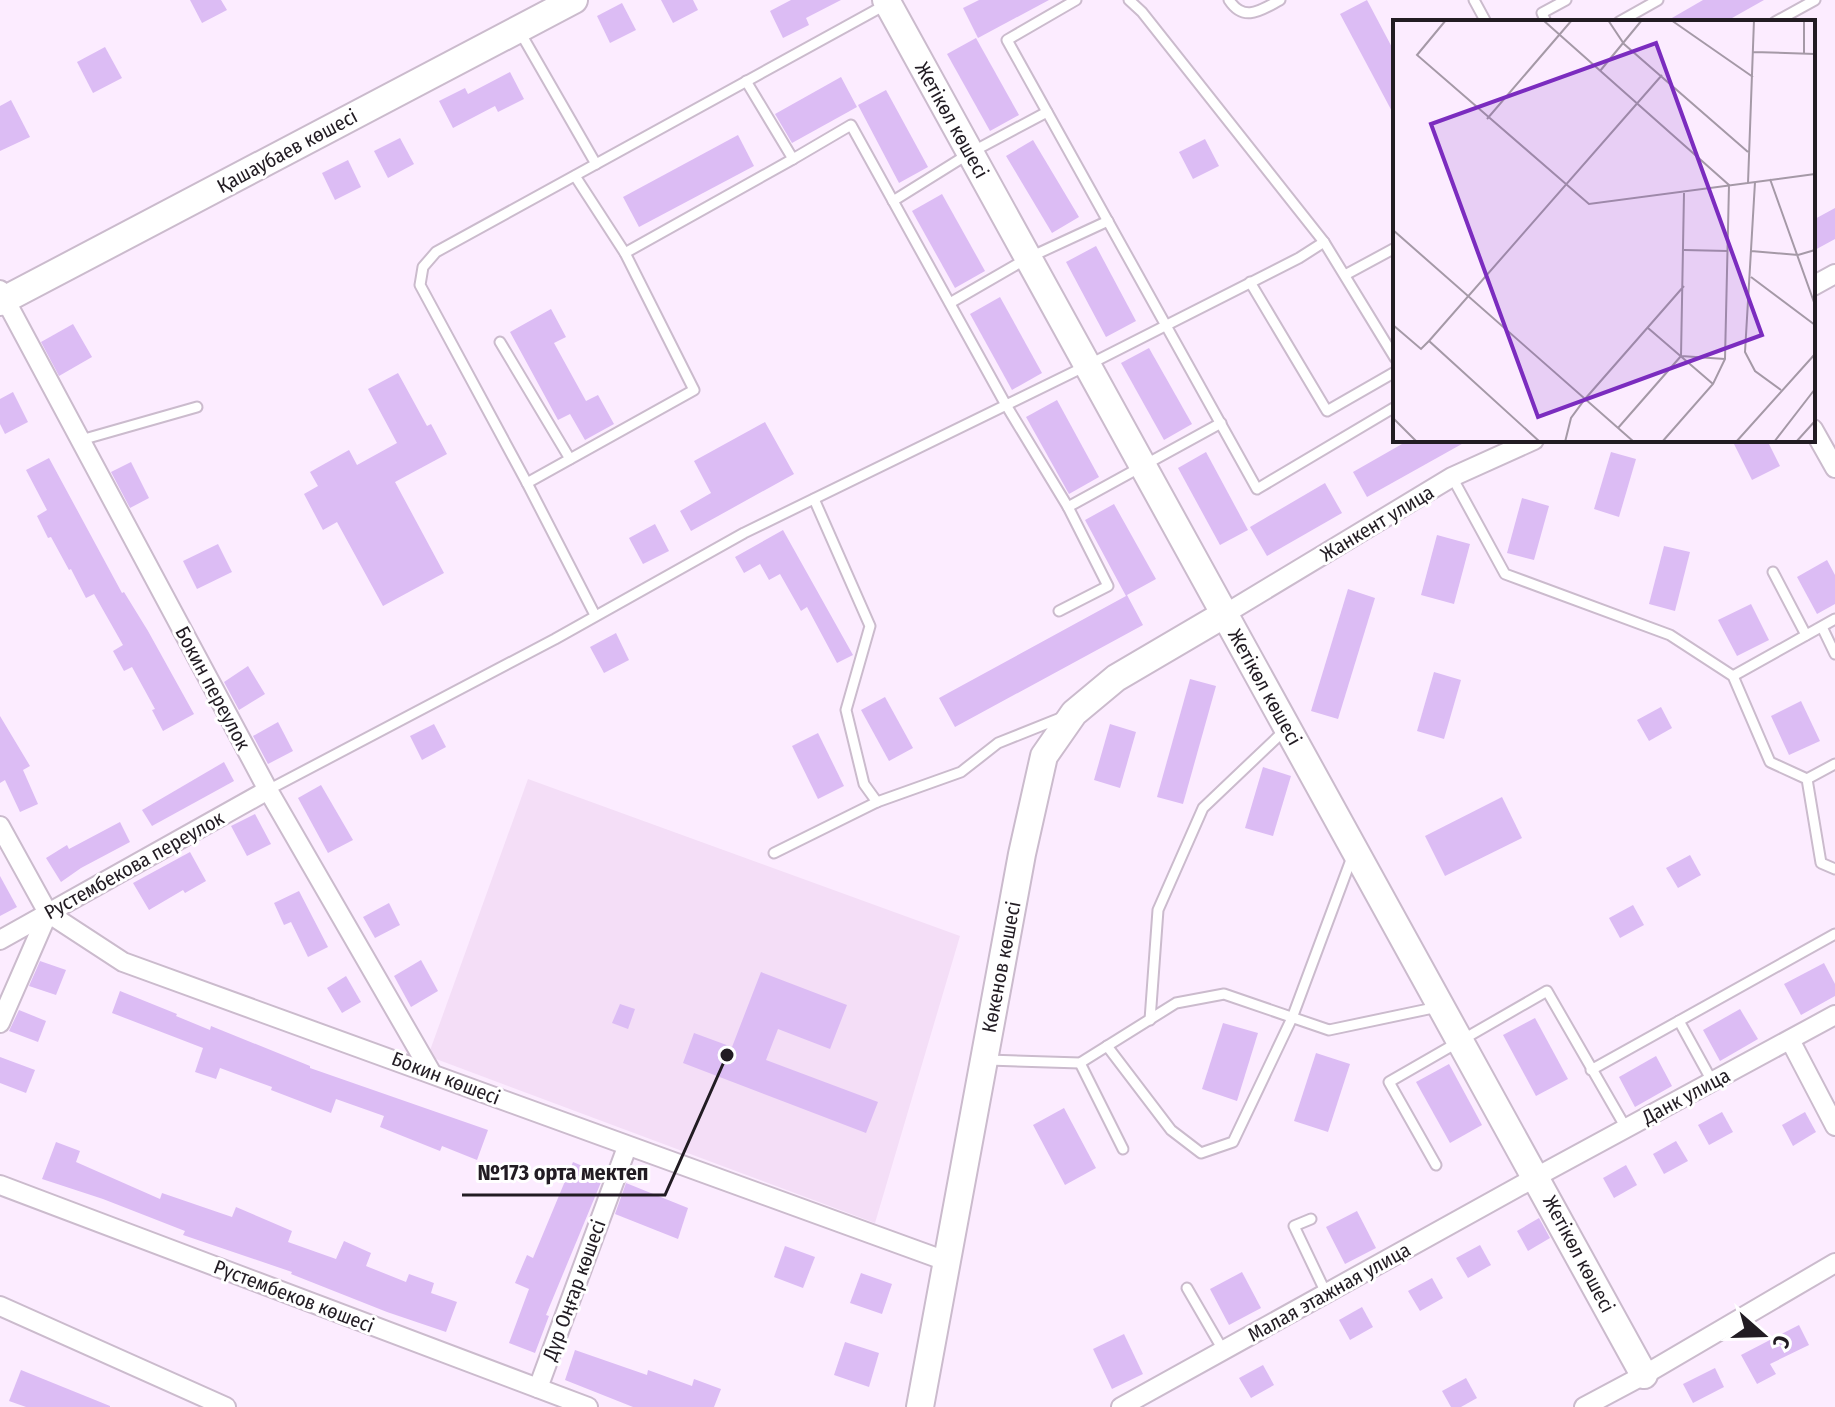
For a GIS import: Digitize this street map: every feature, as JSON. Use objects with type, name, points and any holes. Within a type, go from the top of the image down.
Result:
[{"type":"street","name":"Қашаубаев көшесі","points":[[2,297],[574,0]]},
{"type":"street","name":"Жетікөл көшесі","points":[[889,1],[1644,1375]]},
{"type":"street","points":[[1815,285],[1835,274]]},
{"type":"street","name":"Бокин переулок","points":[[2,297],[268,790],[431,1072]]},
{"type":"street","points":[[1815,433],[1835,468]]},
{"type":"street","name":"Жанкент улица","points":[[1225,614],[1452,477],[1530,442]]},
{"type":"street","name":"Көкенов көшесі","points":[[920,1407],[1022,854],[1044,756],[1074,713],[1116,678],[1225,614]]},
{"type":"street","name":"Рустембекова переулок","points":[[0,940],[268,790]]},
{"type":"street","name":"Бокин көшесі","points":[[0,826],[48,913],[123,962],[946,1261]]},
{"type":"street","points":[[0,1023],[48,913]]},
{"type":"street","name":"Данк улица","points":[[1536,1177],[1835,1015]]},
{"type":"street","points":[[1790,1040],[1835,1126]]},
{"type":"street","name":"Дүр Оңғар көшесі","points":[[538,1388],[627,1147]]},
{"type":"street","name":"Малая этажная улица","points":[[1121,1407],[1536,1177]]},
{"type":"street","name":"Рүстембеков көшесі","points":[[0,1185],[588,1407]]},
{"type":"street","points":[[1584,1407],[1835,1263]]},
{"type":"street","points":[[0,1306],[226,1407]]},
{"type":"lane","points":[[1076,0],[1007,40],[1257,489],[1393,408]]},
{"type":"lane","points":[[1129,0],[1142,12],[1324,242],[1393,355]]},
{"type":"lane","points":[[1229,0],[1234,8],[1247,14],[1255,14],[1280,0]]},
{"type":"lane","points":[[1474,0],[1485,20]]},
{"type":"lane","points":[[1545,20],[1542,13],[1566,0]]},
{"type":"lane","points":[[1623,20],[1658,0]]},
{"type":"lane","points":[[1779,20],[1815,0]]},
{"type":"lane","points":[[595,615],[420,285],[423,267],[436,252],[889,1]]},
{"type":"lane","points":[[518,29],[596,164]]},
{"type":"lane","points":[[746,81],[793,159]]},
{"type":"lane","points":[[893,201],[970,153],[1047,112]]},
{"type":"lane","points":[[625,253],[851,125],[1006,405],[1068,507],[1108,586],[1059,611]]},
{"type":"lane","points":[[527,483],[694,390],[625,253],[575,176]]},
{"type":"lane","points":[[950,303],[1028,258],[1108,221]]},
{"type":"lane","points":[[268,790],[555,639],[744,533],[1088,365],[1324,242]]},
{"type":"lane","points":[[1345,275],[1393,249]]},
{"type":"lane","points":[[1250,282],[1327,411],[1393,373]]},
{"type":"lane","points":[[500,342],[570,459]]},
{"type":"lane","points":[[81,440],[197,407]]},
{"type":"lane","points":[[1068,507],[1221,423]]},
{"type":"lane","points":[[1452,477],[1505,574],[1670,635],[1733,676],[1770,762],[1807,779]]},
{"type":"lane","points":[[814,499],[870,626],[846,710],[864,784],[877,802]]},
{"type":"lane","points":[[1773,572],[1806,635]]},
{"type":"lane","points":[[1733,676],[1835,619]]},
{"type":"lane","points":[[1822,627],[1835,654]]},
{"type":"lane","points":[[774,853],[877,802],[961,772],[998,743],[1074,713]]},
{"type":"lane","points":[[1150,1020],[1158,910],[1203,808],[1288,728]]},
{"type":"lane","points":[[1807,779],[1835,764]]},
{"type":"lane","points":[[1807,779],[1821,863],[1835,869]]},
{"type":"lane","points":[[1107,1046],[1171,1130],[1201,1153],[1233,1142],[1292,1018],[1355,850]]},
{"type":"lane","points":[[1591,1070],[1835,934]]},
{"type":"lane","points":[[1436,1165],[1389,1082],[1547,991],[1626,1128]]},
{"type":"lane","points":[[984,1059],[1080,1063],[1176,1003],[1224,994],[1329,1030],[1442,1006]]},
{"type":"lane","points":[[1679,1021],[1712,1081]]},
{"type":"lane","points":[[1080,1063],[1123,1149]]},
{"type":"lane","points":[[1311,1219],[1294,1226],[1326,1293]]},
{"type":"lane","points":[[1187,1288],[1223,1350]]},
{"type":"shaded area","points":[[528,779],[960,936],[875,1223],[428,1056]]},
{"type":"building","points":[[190,0],[221,0],[227,10],[202,23]]},
{"type":"building","points":[[661,0],[693,0],[698,10],[673,23]]},
{"type":"building","points":[[791,0],[841,0],[806,18],[809,25],[783,38],[770,11]]},
{"type":"building","points":[[979,0],[1049,0],[978,38],[963,8]]},
{"type":"building","points":[[1367,0],[1393,49],[1393,113],[1340,14]]},
{"type":"building","points":[[1703,0],[1764,0],[1729,20],[1668,20]]},
{"type":"building","points":[[622,3],[636,30],[610,43],[597,16]]},
{"type":"building","points":[[976,38],[1019,115],[990,131],[947,54]]},
{"type":"building","points":[[105,47],[122,78],[93,93],[77,62]]},
{"type":"building","points":[[510,72],[524,99],[498,112],[495,106],[453,128],[439,101],[465,88],[468,94]]},
{"type":"building","points":[[841,77],[857,107],[792,143],[775,114]]},
{"type":"building","points":[[886,90],[928,167],[899,183],[858,105]]},
{"type":"building","points":[[11,100],[30,137],[0,151],[0,106]]},
{"type":"building","points":[[738,135],[754,166],[639,227],[623,197]]},
{"type":"building","points":[[400,138],[414,164],[388,178],[374,151]]},
{"type":"building","points":[[1205,139],[1219,166],[1193,179],[1179,152]]},
{"type":"building","points":[[1033,140],[1079,217],[1052,233],[1006,156]]},
{"type":"building","points":[[348,160],[361,187],[335,200],[322,173]]},
{"type":"building","points":[[942,194],[985,271],[955,288],[912,211]]},
{"type":"building","points":[[1835,208],[1835,239],[1815,250],[1815,219]]},
{"type":"building","points":[[1096,246],[1136,321],[1106,337],[1066,262]]},
{"type":"building","points":[[1000,297],[1042,373],[1012,390],[970,314]]},
{"type":"building","points":[[551,309],[566,337],[554,343],[586,401],[598,395],[614,424],[585,440],[570,414],[558,420],[510,332]]},
{"type":"building","points":[[73,324],[92,357],[59,376],[41,342]]},
{"type":"building","points":[[1149,348],[1192,424],[1164,440],[1121,363]]},
{"type":"building","points":[[398,373],[427,426],[431,424],[447,454],[395,482],[444,573],[383,606],[337,522],[323,530],[304,494],[318,486],[310,472],[349,450],[357,465],[397,443],[368,389]]},
{"type":"building","points":[[13,392],[28,422],[5,434],[0,424],[0,399]]},
{"type":"building","points":[[1057,400],[1099,477],[1069,494],[1026,417]]},
{"type":"building","points":[[765,422],[794,474],[691,531],[680,511],[711,493],[694,461]]},
{"type":"building","points":[[1406,442],[1465,442],[1367,497],[1353,472]]},
{"type":"building","points":[[1733,442],[1768,442],[1780,466],[1752,480]]},
{"type":"building","points":[[1206,452],[1248,530],[1220,545],[1178,468]]},
{"type":"building","points":[[1611,452],[1636,459],[1619,517],[1594,509]]},
{"type":"building","points":[[49,458],[122,593],[148,631],[194,714],[163,731],[132,667],[124,671],[113,651],[123,645],[94,594],[86,598],[37,516],[47,510],[26,470]]},
{"type":"building","points":[[131,462],[149,498],[130,508],[111,472]]},
{"type":"building","points":[[1325,483],[1342,513],[1267,556],[1250,527]]},
{"type":"building","points":[[1522,498],[1549,506],[1534,560],[1507,553]]},
{"type":"building","points":[[1114,504],[1156,579],[1127,595],[1143,625],[955,727],[939,698],[1126,596],[1085,520]]},
{"type":"building","points":[[655,524],[669,551],[643,564],[629,538]]},
{"type":"building","points":[[783,530],[853,655],[837,663],[807,607],[801,611],[780,574],[769,580],[760,564],[744,573],[735,557]]},
{"type":"building","points":[[1437,535],[1470,544],[1454,604],[1421,595]]},
{"type":"building","points":[[218,544],[232,572],[197,589],[183,561]]},
{"type":"building","points":[[1664,546],[1690,552],[1675,611],[1649,604]]},
{"type":"building","points":[[1827,560],[1835,575],[1835,604],[1817,614],[1797,577]]},
{"type":"building","points":[[1348,589],[1375,598],[1338,719],[1311,711]]},
{"type":"building","points":[[1751,604],[1769,640],[1737,656],[1718,620]]},
{"type":"building","points":[[616,633],[629,660],[604,673],[590,647]]},
{"type":"building","points":[[248,666],[265,694],[239,710],[224,682]]},
{"type":"building","points":[[1434,672],[1461,680],[1444,739],[1417,731]]},
{"type":"building","points":[[1190,679],[1216,686],[1183,804],[1157,797]]},
{"type":"building","points":[[885,697],[913,748],[889,761],[861,710]]},
{"type":"building","points":[[1801,701],[1820,741],[1789,755],[1771,716]]},
{"type":"building","points":[[1661,707],[1672,728],[1649,741],[1637,720]]},
{"type":"building","points":[[0,716],[30,766],[23,770],[38,804],[20,812],[5,780],[0,783]]},
{"type":"building","points":[[278,722],[293,751],[268,764],[253,736]]},
{"type":"building","points":[[434,724],[446,747],[422,760],[410,736]]},
{"type":"building","points":[[1110,724],[1136,732],[1120,788],[1094,780]]},
{"type":"building","points":[[818,733],[844,786],[818,799],[792,746]]},
{"type":"building","points":[[224,762],[234,781],[152,826],[142,810]]},
{"type":"building","points":[[1263,767],[1291,776],[1273,836],[1245,828]]},
{"type":"building","points":[[321,785],[353,840],[328,853],[298,798]]},
{"type":"building","points":[[1502,797],[1522,838],[1445,876],[1425,836]]},
{"type":"building","points":[[255,814],[271,844],[247,856],[231,826]]},
{"type":"building","points":[[120,822],[130,842],[61,882],[46,858],[67,845],[69,849]]},
{"type":"building","points":[[190,852],[206,881],[185,893],[183,890],[149,910],[133,883]]},
{"type":"building","points":[[1690,855],[1701,875],[1678,888],[1666,868]]},
{"type":"building","points":[[0,876],[17,907],[0,916]]},
{"type":"building","points":[[299,891],[328,947],[308,957],[291,922],[284,925],[274,903]]},
{"type":"building","points":[[389,903],[400,925],[375,938],[363,917]]},
{"type":"building","points":[[1633,905],[1644,925],[1620,938],[1609,918]]},
{"type":"building","points":[[421,960],[438,991],[411,1007],[394,976]]},
{"type":"building","points":[[40,961],[66,970],[56,995],[29,986]]},
{"type":"building","points":[[1824,963],[1835,984],[1835,996],[1801,1015],[1784,984]]},
{"type":"building","points":[[761,972],[847,1005],[830,1049],[778,1029],[766,1060],[878,1102],[866,1133],[683,1063],[694,1033],[732,1047]]},
{"type":"building","points":[[346,976],[361,1002],[342,1013],[327,988]]},
{"type":"building","points":[[120,991],[310,1068],[488,1130],[477,1160],[442,1146],[440,1151],[380,1127],[384,1116],[336,1099],[331,1113],[220,1068],[216,1079],[195,1072],[203,1048],[112,1013]]},
{"type":"building","points":[[620,1004],[635,1009],[628,1029],[612,1023]]},
{"type":"building","points":[[1740,1009],[1758,1039],[1720,1061],[1703,1030]]},
{"type":"building","points":[[19,1010],[46,1021],[38,1042],[9,1031]]},
{"type":"building","points":[[1535,1018],[1568,1079],[1536,1096],[1503,1035]]},
{"type":"building","points":[[1223,1023],[1258,1033],[1237,1101],[1202,1089]]},
{"type":"building","points":[[1316,1053],[1350,1064],[1328,1132],[1294,1121]]},
{"type":"building","points":[[1656,1056],[1672,1086],[1635,1107],[1619,1077]]},
{"type":"building","points":[[0,1057],[35,1070],[26,1093],[0,1083]]},
{"type":"building","points":[[1449,1064],[1482,1125],[1450,1143],[1416,1082]]},
{"type":"building","points":[[1064,1108],[1096,1168],[1065,1185],[1033,1125]]},
{"type":"building","points":[[1722,1112],[1733,1132],[1709,1145],[1698,1125]]},
{"type":"building","points":[[1805,1112],[1816,1132],[1793,1146],[1782,1125]]},
{"type":"building","points":[[1676,1141],[1688,1161],[1664,1174],[1653,1154]]},
{"type":"building","points":[[56,1142],[80,1151],[76,1162],[160,1199],[162,1193],[232,1217],[236,1207],[292,1231],[288,1242],[336,1259],[344,1241],[371,1253],[366,1266],[406,1282],[409,1274],[434,1283],[431,1293],[457,1302],[446,1332],[387,1312],[292,1272],[183,1235],[185,1231],[103,1199],[42,1179]]},
{"type":"building","points":[[573,1162],[604,1175],[546,1315],[549,1316],[535,1353],[509,1343],[529,1289],[515,1283],[527,1255],[533,1258]]},
{"type":"building","points":[[1626,1165],[1637,1185],[1614,1198],[1603,1178]]},
{"type":"building","points":[[626,1183],[688,1208],[678,1239],[615,1214]]},
{"type":"building","points":[[1357,1211],[1376,1248],[1345,1264],[1326,1227]]},
{"type":"building","points":[[1539,1218],[1550,1238],[1528,1251],[1517,1231]]},
{"type":"building","points":[[1480,1245],[1491,1265],[1468,1278],[1456,1258]]},
{"type":"building","points":[[785,1246],[815,1257],[803,1288],[774,1277]]},
{"type":"building","points":[[1242,1272],[1261,1308],[1229,1325],[1210,1289]]},
{"type":"building","points":[[861,1273],[892,1284],[882,1314],[850,1303]]},
{"type":"building","points":[[1432,1278],[1443,1298],[1420,1311],[1408,1291]]},
{"type":"building","points":[[1362,1307],[1373,1327],[1350,1340],[1339,1320]]},
{"type":"building","points":[[1799,1325],[1809,1345],[1770,1364],[1776,1374],[1757,1384],[1741,1355]]},
{"type":"building","points":[[1124,1334],[1143,1374],[1112,1389],[1093,1349]]},
{"type":"building","points":[[845,1342],[879,1353],[869,1387],[834,1375]]},
{"type":"building","points":[[575,1350],[647,1375],[648,1370],[692,1386],[694,1379],[721,1389],[714,1407],[633,1407],[565,1380]]},
{"type":"building","points":[[1263,1365],[1274,1385],[1251,1398],[1239,1378]]},
{"type":"building","points":[[1715,1368],[1724,1387],[1693,1403],[1683,1384]]},
{"type":"building","points":[[21,1370],[110,1407],[26,1407],[9,1401]]},
{"type":"building","points":[[1466,1378],[1477,1398],[1461,1407],[1451,1407],[1442,1391]]},
{"type":"place","name":"№173 орта мектеп","points":[[727,1055]]}]
